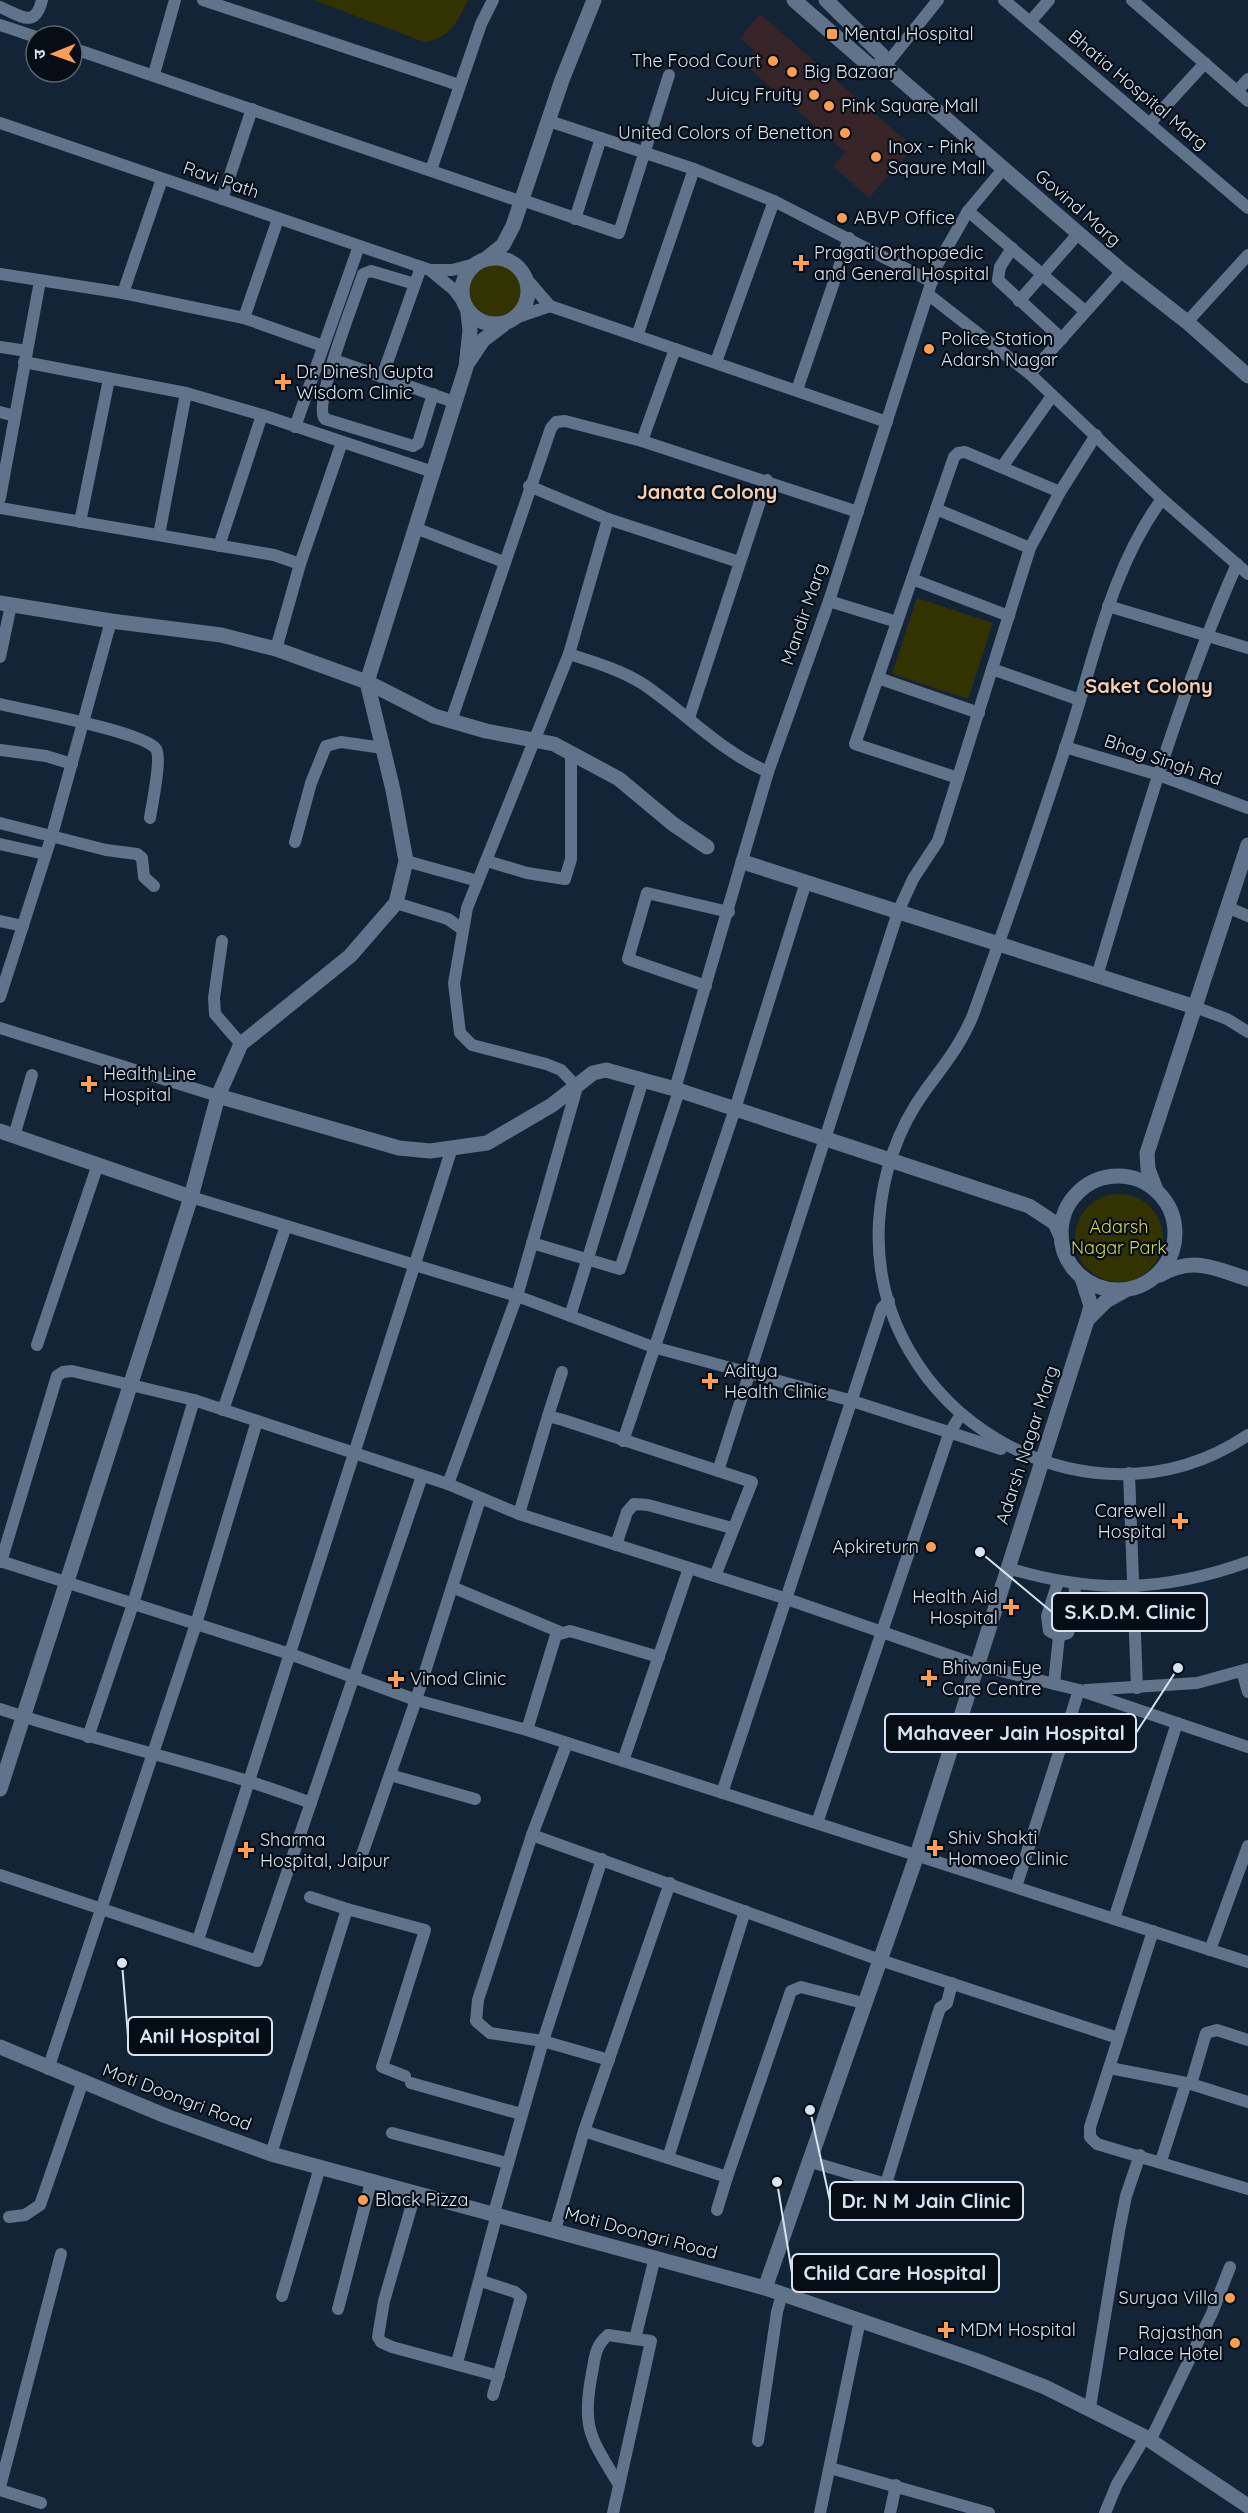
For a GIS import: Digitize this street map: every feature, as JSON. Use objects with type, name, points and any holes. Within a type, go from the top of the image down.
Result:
[{"type":"street","points":[[0,7],[26,18],[33,18],[39,14],[42,0]]},
{"type":"street","points":[[153,74],[175,0]]},
{"type":"street","points":[[203,0],[459,85]]},
{"type":"street","points":[[431,170],[481,24],[493,0]]},
{"type":"street","points":[[0,1790],[190,1197],[218,1096],[241,1044],[350,956],[396,903],[406,861],[367,682],[466,367],[470,330],[462,283],[467,272],[503,245],[513,226],[561,80],[594,0]]},
{"type":"street","name":"Govind Marg","points":[[794,0],[871,67],[885,66]]},
{"type":"street","name":"Govind Marg","points":[[826,0],[882,55],[885,66],[1122,272],[1187,322],[1248,376]]},
{"type":"street","points":[[885,66],[938,0]]},
{"type":"street","name":"Bhatia Hospital Marg","points":[[1004,0],[1248,208]]},
{"type":"street","points":[[1030,22],[1049,0]]},
{"type":"street","points":[[1132,0],[1248,101]]},
{"type":"street","points":[[1143,10],[1152,0]]},
{"type":"street","points":[[0,25],[24,33]]},
{"type":"street","points":[[84,52],[619,233],[669,75]]},
{"type":"street","points":[[1150,123],[1205,63]]},
{"type":"street","points":[[1237,91],[1248,79]]},
{"type":"street","points":[[222,199],[252,109]]},
{"type":"street","points":[[549,121],[693,169],[774,201],[932,282]]},
{"type":"street","name":"Ravi Path","points":[[0,123],[426,269]]},
{"type":"street","points":[[575,219],[601,138]]},
{"type":"street","name":"Mandir Marg","points":[[587,1260],[620,1269],[677,1090],[768,772],[829,601],[932,282],[947,244],[968,211],[1004,168]]},
{"type":"street","points":[[637,336],[693,169]]},
{"type":"street","points":[[123,293],[162,178]]},
{"type":"street","points":[[716,362],[774,201]]},
{"type":"street","points":[[968,211],[1085,311]]},
{"type":"street","points":[[244,318],[278,219]]},
{"type":"street","points":[[466,367],[483,340],[510,321],[527,300],[528,288],[513,248],[513,226]]},
{"type":"street","points":[[1019,302],[1041,273],[1078,234]]},
{"type":"street","points":[[797,390],[849,238]]},
{"type":"street","points":[[295,427],[359,246]]},
{"type":"street","points":[[1012,248],[1000,267],[998,280],[1019,302],[1062,339]]},
{"type":"street","points":[[1187,322],[1248,255]]},
{"type":"street","points":[[426,269],[452,270],[499,258],[521,272],[550,306],[887,422]]},
{"type":"street","points":[[426,269],[453,289],[465,307],[480,321],[491,325],[510,321],[550,306]]},
{"type":"street","points":[[382,376],[415,284],[426,269]]},
{"type":"street","points":[[415,284],[366,271],[325,386],[320,410],[325,419],[403,445],[418,443],[433,394]]},
{"type":"street","points":[[1030,374],[1122,272]]},
{"type":"street","points":[[0,274],[123,293],[244,318],[323,346]]},
{"type":"street","points":[[0,498],[2,476],[40,281]]},
{"type":"street","points":[[342,295],[355,299]]},
{"type":"street","points":[[929,295],[1030,374],[1162,499],[1248,573]]},
{"type":"street","points":[[0,347],[109,379],[186,393],[262,415],[433,472]]},
{"type":"street","points":[[642,441],[675,349]]},
{"type":"street","points":[[334,360],[454,402]]},
{"type":"street","points":[[80,522],[109,379]]},
{"type":"street","points":[[311,381],[325,386]]},
{"type":"street","points":[[159,535],[186,393]]},
{"type":"street","points":[[1002,467],[1052,396]]},
{"type":"street","points":[[0,412],[15,416]]},
{"type":"street","points":[[219,546],[262,415]]},
{"type":"street","points":[[451,721],[529,486],[551,428],[556,422],[565,421],[642,441],[767,480],[858,512]]},
{"type":"street","points":[[718,1471],[898,912],[913,879],[938,841],[1030,548],[1060,492],[1096,435]]},
{"type":"street","points":[[379,454],[385,438]]},
{"type":"street","points":[[276,650],[300,564],[342,442]]},
{"type":"street","points":[[958,778],[855,744],[954,457],[958,453],[965,452],[1060,492]]},
{"type":"street","points":[[689,718],[767,480]]},
{"type":"street","points":[[529,486],[608,519],[740,562]]},
{"type":"street","points":[[1042,1461],[992,1438],[961,1414],[930,1382],[915,1360],[902,1337],[889,1301],[879,1252],[882,1190],[890,1160],[908,1117],[962,1041],[998,944],[1065,747],[1108,606],[1129,552],[1144,524],[1162,499]]},
{"type":"street","points":[[0,508],[274,555],[300,564]]},
{"type":"street","points":[[936,509],[1030,548]]},
{"type":"street","points":[[577,1087],[561,1070],[472,1045],[459,1033],[454,982],[467,908],[569,654],[608,519]]},
{"type":"street","points":[[415,528],[504,562]]},
{"type":"street","points":[[1097,976],[1159,775],[1206,634],[1237,564]]},
{"type":"street","points":[[912,579],[1008,616]]},
{"type":"street","points":[[829,601],[897,622]]},
{"type":"street","points":[[0,657],[5,604],[111,621],[221,634],[276,650],[367,682],[434,716],[486,731],[554,744],[619,779],[673,824],[707,847]]},
{"type":"street","points":[[1108,606],[1248,648]]},
{"type":"street","points":[[0,997],[52,835],[111,621]]},
{"type":"street","points":[[569,654],[640,682],[689,718],[714,742],[743,761],[768,772]]},
{"type":"street","points":[[992,669],[1080,700]]},
{"type":"street","points":[[878,678],[979,713]]},
{"type":"street","points":[[0,704],[84,723],[143,740],[156,749],[158,755],[150,818]]},
{"type":"street","points":[[295,842],[311,783],[327,746],[341,742],[383,748]]},
{"type":"street","name":"Bhag Singh Rd","points":[[1065,747],[1159,775],[1248,808]]},
{"type":"street","points":[[0,750],[46,756],[72,764]]},
{"type":"street","points":[[487,861],[527,873],[565,879],[571,859],[572,753]]},
{"type":"street","points":[[0,823],[106,850],[140,855],[144,877],[154,886]]},
{"type":"street","points":[[0,844],[45,854]]},
{"type":"street","points":[[1121,1176],[1136,1167],[1147,1153],[1248,845]]},
{"type":"street","points":[[406,861],[478,881]]},
{"type":"street","points":[[743,862],[1195,1007],[1227,1019],[1248,1032]]},
{"type":"street","points":[[623,1441],[652,1347],[735,1109],[806,882]]},
{"type":"street","points":[[706,986],[628,958],[647,893],[729,912]]},
{"type":"street","points":[[396,903],[448,919],[462,929]]},
{"type":"street","points":[[1227,907],[1248,916]]},
{"type":"street","points":[[0,921],[23,926]]},
{"type":"street","points":[[222,941],[214,998],[215,1014],[241,1044]]},
{"type":"street","points":[[0,1028],[218,1096],[399,1148],[430,1151],[487,1143],[552,1105],[593,1073],[606,1070],[677,1090],[1029,1206],[1055,1223],[1061,1236],[1066,1258],[1082,1278],[1091,1306],[1087,1320]]},
{"type":"street","points":[[32,1076],[7,1134],[97,1167],[190,1197],[517,1296],[652,1347],[849,1400],[949,1434],[1081,1471],[1129,1473],[1181,1466],[1214,1454],[1248,1435]]},
{"type":"street","points":[[570,1316],[643,1080]]},
{"type":"street","points":[[448,1484],[517,1296],[577,1087]]},
{"type":"street","points":[[198,1940],[452,1148]]},
{"type":"street","points":[[1147,1153],[1148,1169],[1156,1190],[1169,1208],[1175,1229],[1185,1250],[1201,1264]]},
{"type":"street","points":[[37,1345],[97,1167]]},
{"type":"street","points":[[1029,1206],[1059,1206],[1072,1199],[1090,1183],[1105,1177],[1121,1176],[1143,1181],[1156,1190]]},
{"type":"street","points":[[1061,1236],[1064,1213],[1072,1199]]},
{"type":"street","points":[[223,1410],[286,1226]]},
{"type":"street","points":[[1153,1278],[1163,1269],[1172,1254],[1175,1229]]},
{"type":"street","points":[[532,1244],[587,1260]]},
{"type":"street","points":[[1087,1320],[1106,1301],[1178,1265],[1201,1264],[1248,1279]]},
{"type":"street","points":[[1082,1278],[1102,1289],[1127,1290]]},
{"type":"street","points":[[722,1793],[849,1400],[882,1308],[889,1301]]},
{"type":"street","name":"Adarsh Nagar Marg","points":[[765,2288],[863,2003],[917,1856],[1087,1320]]},
{"type":"street","points":[[1248,1747],[1079,1690],[977,1665],[784,1598],[519,1514],[448,1484],[194,1400],[72,1371],[63,1372],[57,1376],[1,1562],[290,1654],[353,1675],[416,1700],[527,1730],[1248,1962]]},
{"type":"street","points":[[519,1514],[562,1372]]},
{"type":"street","points":[[88,1737],[133,1604],[194,1400]]},
{"type":"street","points":[[818,1823],[949,1434],[961,1414]]},
{"type":"street","points":[[548,1416],[752,1482],[715,1576]]},
{"type":"street","points":[[48,2069],[196,1624],[257,1422]]},
{"type":"street","points":[[1129,1473],[1137,1688]]},
{"type":"street","points":[[0,1875],[257,1961],[422,1476]]},
{"type":"street","points":[[359,1863],[416,1700],[480,1499]]},
{"type":"street","points":[[616,1545],[627,1512],[634,1504],[648,1505],[732,1528]]},
{"type":"street","points":[[1008,1568],[1058,1582],[1092,1587],[1182,1581],[1248,1562]]},
{"type":"street","points":[[624,1761],[689,1568]]},
{"type":"street","points":[[1058,1582],[1046,1622],[1049,1631],[1059,1636],[1068,1633],[1071,1626],[1075,1584]]},
{"type":"street","points":[[452,1587],[560,1632],[570,1631],[659,1658]]},
{"type":"street","points":[[527,1730],[556,1635],[560,1632]]},
{"type":"street","points":[[1054,1684],[1059,1636]]},
{"type":"street","points":[[1079,1690],[1197,1683],[1245,1670],[1248,1692]]},
{"type":"street","points":[[1016,1887],[1079,1690]]},
{"type":"street","points":[[0,1708],[88,1737],[249,1779],[311,1803]]},
{"type":"street","points":[[1114,1919],[1177,1723]]},
{"type":"street","points":[[567,1743],[532,1835],[478,2000],[476,2021],[490,2033],[543,2041],[609,2060]]},
{"type":"street","points":[[390,1775],[475,1799]]},
{"type":"street","points":[[532,1835],[880,1960],[1118,2038]]},
{"type":"street","points":[[1210,1950],[1248,1846]]},
{"type":"street","points":[[457,2363],[481,2281],[520,2114],[602,1860]]},
{"type":"street","points":[[555,2230],[584,2131],[670,1883]]},
{"type":"street","points":[[310,1897],[425,1930],[382,2067],[408,2079],[520,2114]]},
{"type":"street","points":[[271,2154],[347,1909]]},
{"type":"street","points":[[668,2158],[745,1911]]},
{"type":"street","points":[[1153,1931],[1090,2127],[1090,2137],[1096,2144],[1161,2161],[1248,2189]]},
{"type":"street","points":[[886,2184],[937,2017],[940,2008],[947,2003],[952,1983]]},
{"type":"street","points":[[717,2210],[791,1991],[801,1987],[863,2003]]},
{"type":"street","points":[[1161,2161],[1206,2033],[1217,2030],[1248,2040]]},
{"type":"street","name":"Moti Doongri Road","points":[[1,2048],[166,2116],[271,2154],[415,2194],[496,2213],[765,2288],[1045,2386],[1148,2439],[1248,2506]]},
{"type":"street","points":[[1110,2068],[1188,2084],[1248,2102]]},
{"type":"street","points":[[9,2217],[25,2215],[40,2205],[83,2081]]},
{"type":"street","points":[[584,2131],[727,2177]]},
{"type":"street","points":[[392,2133],[507,2163]]},
{"type":"street","points":[[1090,2408],[1119,2230],[1126,2196],[1140,2155]]},
{"type":"street","points":[[808,2161],[930,2195]]},
{"type":"street","points":[[282,2296],[320,2168]]},
{"type":"street","points":[[338,2309],[371,2182]]},
{"type":"street","points":[[415,2194],[384,2301],[378,2337],[381,2342],[392,2347],[499,2376]]},
{"type":"street","points":[[41,2503],[0,2488],[61,2254]]},
{"type":"street","points":[[635,2339],[655,2257]]},
{"type":"street","points":[[1105,2513],[1117,2484],[1148,2439],[1212,2313],[1230,2267]]},
{"type":"street","points":[[481,2281],[515,2292],[521,2297],[493,2395]]},
{"type":"street","points":[[758,2441],[767,2395],[777,2312],[782,2294]]},
{"type":"street","points":[[820,2513],[860,2320]]},
{"type":"street","points":[[613,2513],[651,2341],[608,2335],[598,2344],[586,2403],[586,2421],[591,2439],[619,2485]]},
{"type":"street","points":[[830,2468],[989,2513]]},
{"type":"street","points":[[890,2513],[896,2485]]},
{"type":"shaded area","name":"Pink Square Mall","points":[[760,14],[913,147],[869,198],[833,166],[845,152],[744,64],[755,51],[740,38]]},
{"type":"green space","points":[[314,0],[468,0],[452,28],[440,37],[424,42]]},
{"type":"green space","points":[[494,263],[504,265],[513,271],[519,280],[521,290],[519,300],[513,309],[504,315],[494,317],[484,315],[475,309],[469,300],[467,290],[469,280],[475,271],[484,265]]},
{"type":"green space","points":[[917,598],[993,623],[968,699],[892,674]]},
{"type":"green space","name":"Adarsh Nagar Park","points":[[1119,1194],[1136,1197],[1150,1207],[1160,1221],[1163,1238],[1160,1255],[1150,1269],[1136,1279],[1119,1282],[1102,1279],[1088,1269],[1078,1255],[1075,1238],[1078,1221],[1088,1207],[1102,1197]]},
{"type":"place","name":"Mental Hospital","points":[[832,34]]},
{"type":"place","name":"The Food Court","points":[[773,61]]},
{"type":"place","name":"Big Bazaar","points":[[792,72]]},
{"type":"place","name":"Juicy Fruity","points":[[814,95]]},
{"type":"place","name":"Pink Square Mall","points":[[829,106]]},
{"type":"place","name":"United Colors of Benetton","points":[[845,133]]},
{"type":"place","name":"Inox - Pink Sqaure Mall","points":[[876,157]]},
{"type":"place","name":"ABVP Office","points":[[842,218]]},
{"type":"place","name":"Pragati Orthopaedic and General Hospital","points":[[801,263]]},
{"type":"place","name":"Police Station Adarsh Nagar","points":[[929,349]]},
{"type":"place","name":"Dr. Dinesh Gupta Wisdom Clinic","points":[[283,382]]},
{"type":"place","name":"Health Line Hospital","points":[[89,1084]]},
{"type":"place","name":"Aditya Health Clinic","points":[[710,1381]]},
{"type":"place","name":"Carewell Hospital","points":[[1180,1521]]},
{"type":"place","name":"Apkireturn","points":[[931,1547]]},
{"type":"place","name":"S.K.D.M. Clinic","points":[[980,1552]]},
{"type":"place","name":"Health Aid Hospital","points":[[1011,1607]]},
{"type":"place","name":"Mahaveer Jain Hospital","points":[[1178,1668]]},
{"type":"place","name":"Bhiwani Eye Care Centre","points":[[929,1678]]},
{"type":"place","name":"Vinod Clinic","points":[[396,1679]]},
{"type":"place","name":"Shiv Shakti Homoeo Clinic","points":[[935,1848]]},
{"type":"place","name":"Sharma Hospital, Jaipur","points":[[246,1850]]},
{"type":"place","name":"Anil Hospital","points":[[122,1963]]},
{"type":"place","name":"Dr. N M Jain Clinic","points":[[810,2110]]},
{"type":"place","name":"Child Care Hospital","points":[[777,2182]]},
{"type":"place","name":"Black Pizza","points":[[363,2200]]},
{"type":"place","name":"Suryaa Villa","points":[[1230,2298]]},
{"type":"place","name":"MDM Hospital","points":[[946,2330]]},
{"type":"place","name":"Rajasthan Palace Hotel","points":[[1235,2343]]},
{"type":"district","name":"Janata Colony","points":[[707,492]]},
{"type":"district","name":"Saket Colony","points":[[1149,686]]}]
